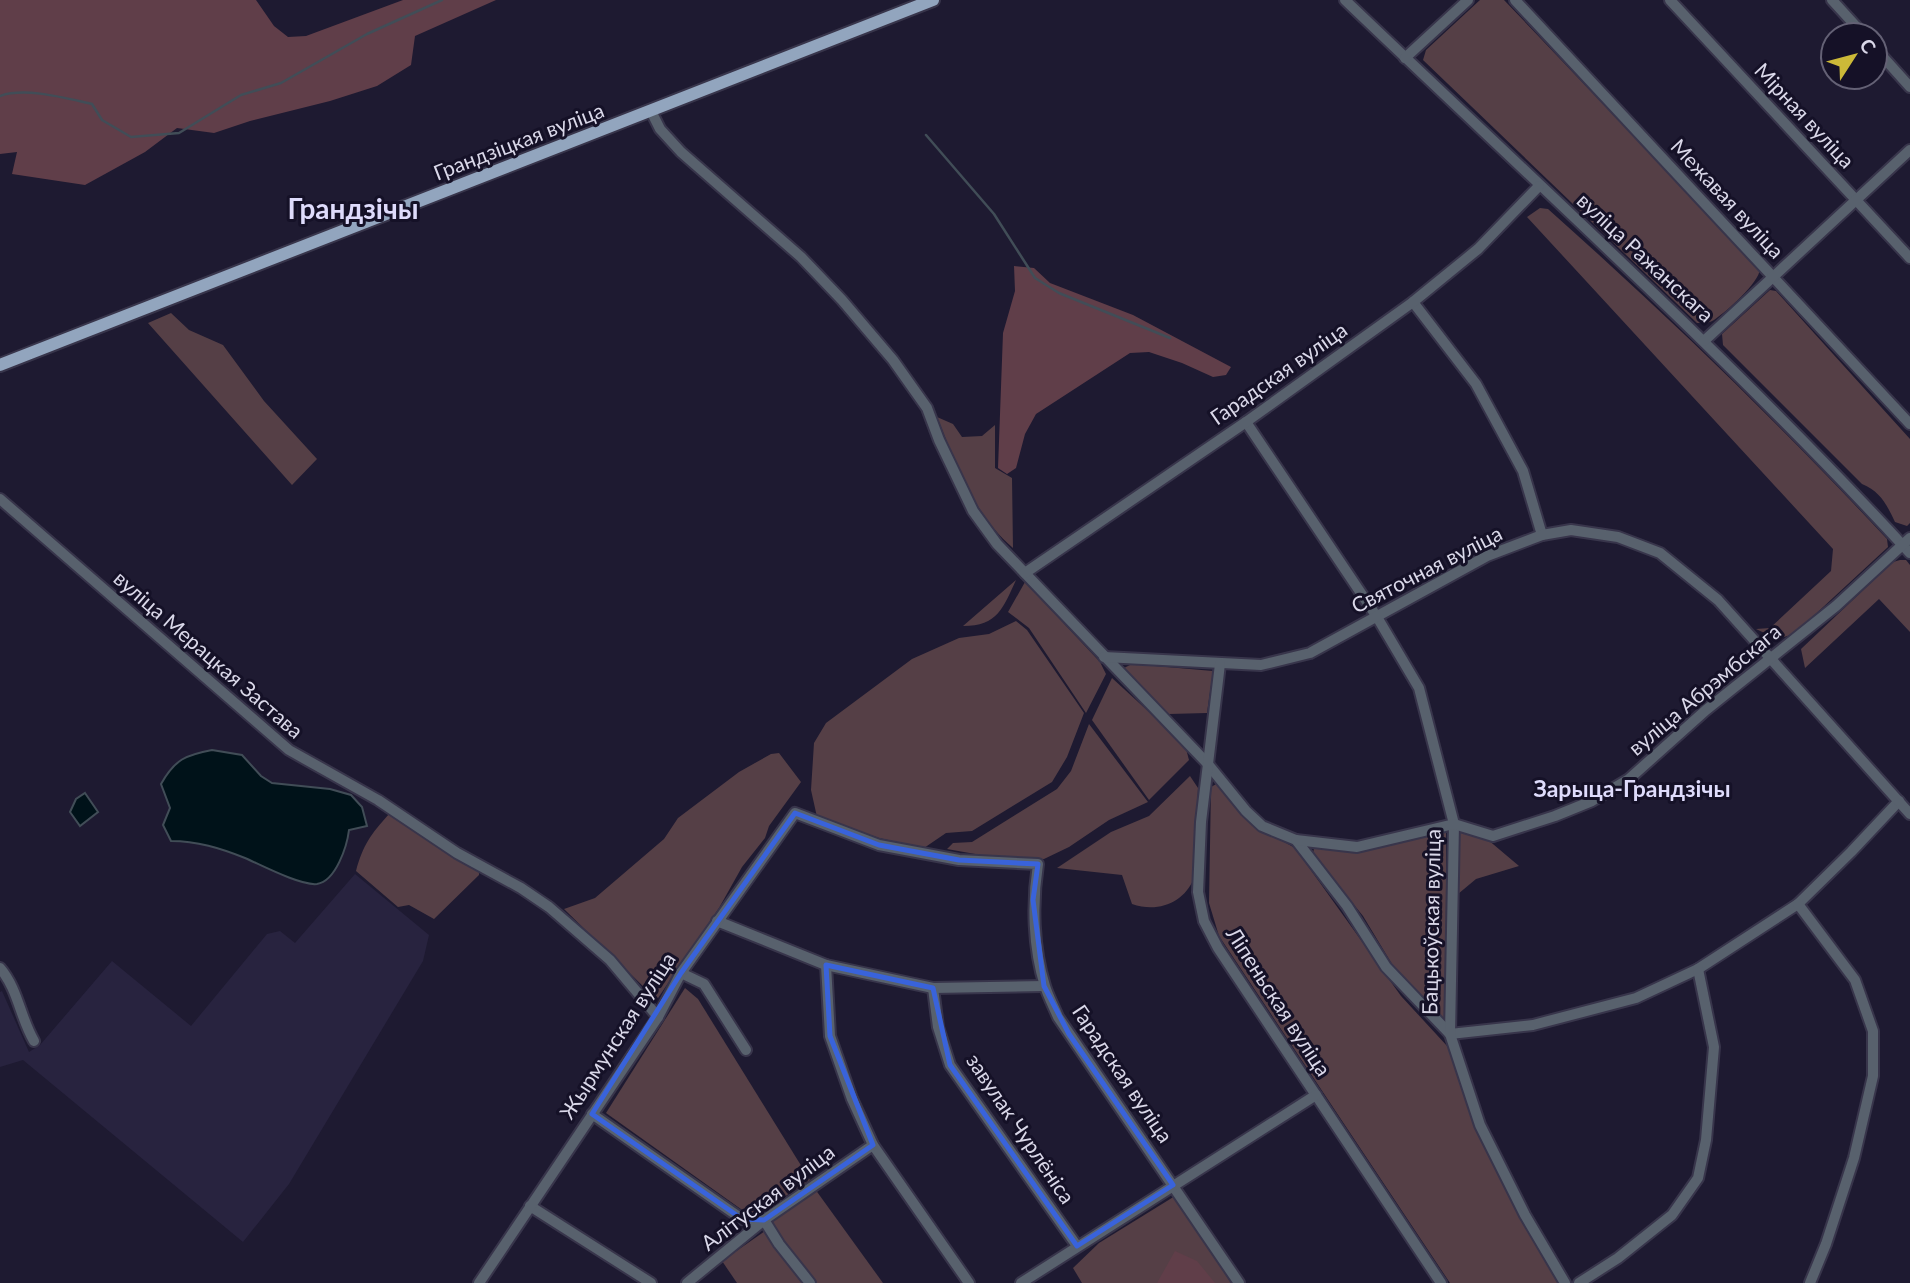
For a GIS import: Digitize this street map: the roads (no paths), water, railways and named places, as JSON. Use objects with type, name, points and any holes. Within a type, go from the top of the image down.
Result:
[{"type":"main road","name":"Грандзіцкая вуліца","points":[[0,365],[933,0]]},
{"type":"street","name":"вуліца Ражанскага","points":[[1345,0],[1704,341],[1908,545]]},
{"type":"street","points":[[1405,58],[1468,0]]},
{"type":"street","name":"Межавая вуліца","points":[[1515,0],[1910,424]]},
{"type":"street","name":"Мірная вуліца","points":[[1670,0],[1910,258]]},
{"type":"street","points":[[1832,0],[1851,21]]},
{"type":"street","points":[[1889,64],[1910,87]]},
{"type":"street","points":[[651,111],[660,128],[681,152],[801,257],[885,350],[928,408],[939,440],[973,511],[997,544],[1207,763],[1246,811],[1262,826],[1296,840],[1357,847],[1454,824]]},
{"type":"street","points":[[1704,341],[1910,150]]},
{"type":"street","name":"Гарадская вуліца","points":[[1026,572],[1246,422],[1413,302],[1478,249],[1539,186]]},
{"type":"street","points":[[1413,302],[1476,384],[1523,471],[1542,536]]},
{"type":"street","name":"Бацькоўская вуліца","points":[[1246,422],[1377,617],[1419,688],[1454,824],[1450,1034],[1480,1125],[1525,1214],[1566,1283]]},
{"type":"street","name":"вуліца Мерацкая Застава","points":[[0,499],[289,750],[379,800],[457,853],[521,888],[549,907],[610,960],[658,1017]]},
{"type":"street","name":"Святочная вуліца","points":[[1104,657],[1261,665],[1310,653],[1487,556],[1542,536],[1571,530],[1618,537],[1660,553],[1718,600],[1772,657],[1910,814]]},
{"type":"street","name":"вуліца Абрэмбскага","points":[[1454,824],[1493,836],[1592,801],[1629,779],[1706,709],[1908,545]]},
{"type":"street","name":"Ліпеньская вуліца","points":[[1220,664],[1201,822],[1198,892],[1205,921],[1218,948],[1441,1283]]},
{"type":"street","points":[[1296,840],[1347,906],[1386,967],[1450,1034],[1533,1026],[1636,998],[1698,969],[1798,904],[1852,852],[1899,801]]},
{"type":"street","name":"Гарадская вуліца","points":[[795,813],[879,845],[959,860],[1038,864],[1033,900],[1044,986],[1058,1017],[1239,1283]]},
{"type":"street","name":"Жырмунская вуліца","points":[[479,1283],[658,1017],[681,972],[795,813]]},
{"type":"street","points":[[1798,904],[1856,980],[1873,1031],[1873,1076],[1854,1158],[1826,1244],[1810,1283]]},
{"type":"street","points":[[717,921],[826,965],[933,988],[1044,986]]},
{"type":"street","points":[[826,965],[830,1036],[852,1099],[873,1145],[969,1283]]},
{"type":"street","points":[[0,968],[7,976],[26,1028],[34,1041]]},
{"type":"street","points":[[1579,1283],[1618,1258],[1672,1215],[1698,1178],[1706,1140],[1714,1048],[1698,969]]},
{"type":"street","points":[[681,972],[704,984],[746,1050]]},
{"type":"street","name":"завулак Чурлёніса","points":[[933,988],[938,1027],[950,1065],[1077,1246]]},
{"type":"street","points":[[1021,1283],[1316,1095]]},
{"type":"street","points":[[592,1114],[742,1219],[764,1220],[810,1283]]},
{"type":"street","name":"Алітуская вуліца","points":[[687,1283],[764,1220],[873,1145]]},
{"type":"street","points":[[530,1206],[650,1283]]},
{"type":"waterway","points":[[0,96],[33,93],[92,104],[102,120],[131,137],[179,133],[241,95],[281,83],[367,34],[442,0]]},
{"type":"waterway","points":[[926,135],[994,214],[1035,278],[1059,293],[1170,338]]},
{"type":"district","name":"Грандзічы","points":[[353,209]]},
{"type":"district","name":"Зарыца-Грандзічы","points":[[1632,789]]}]
